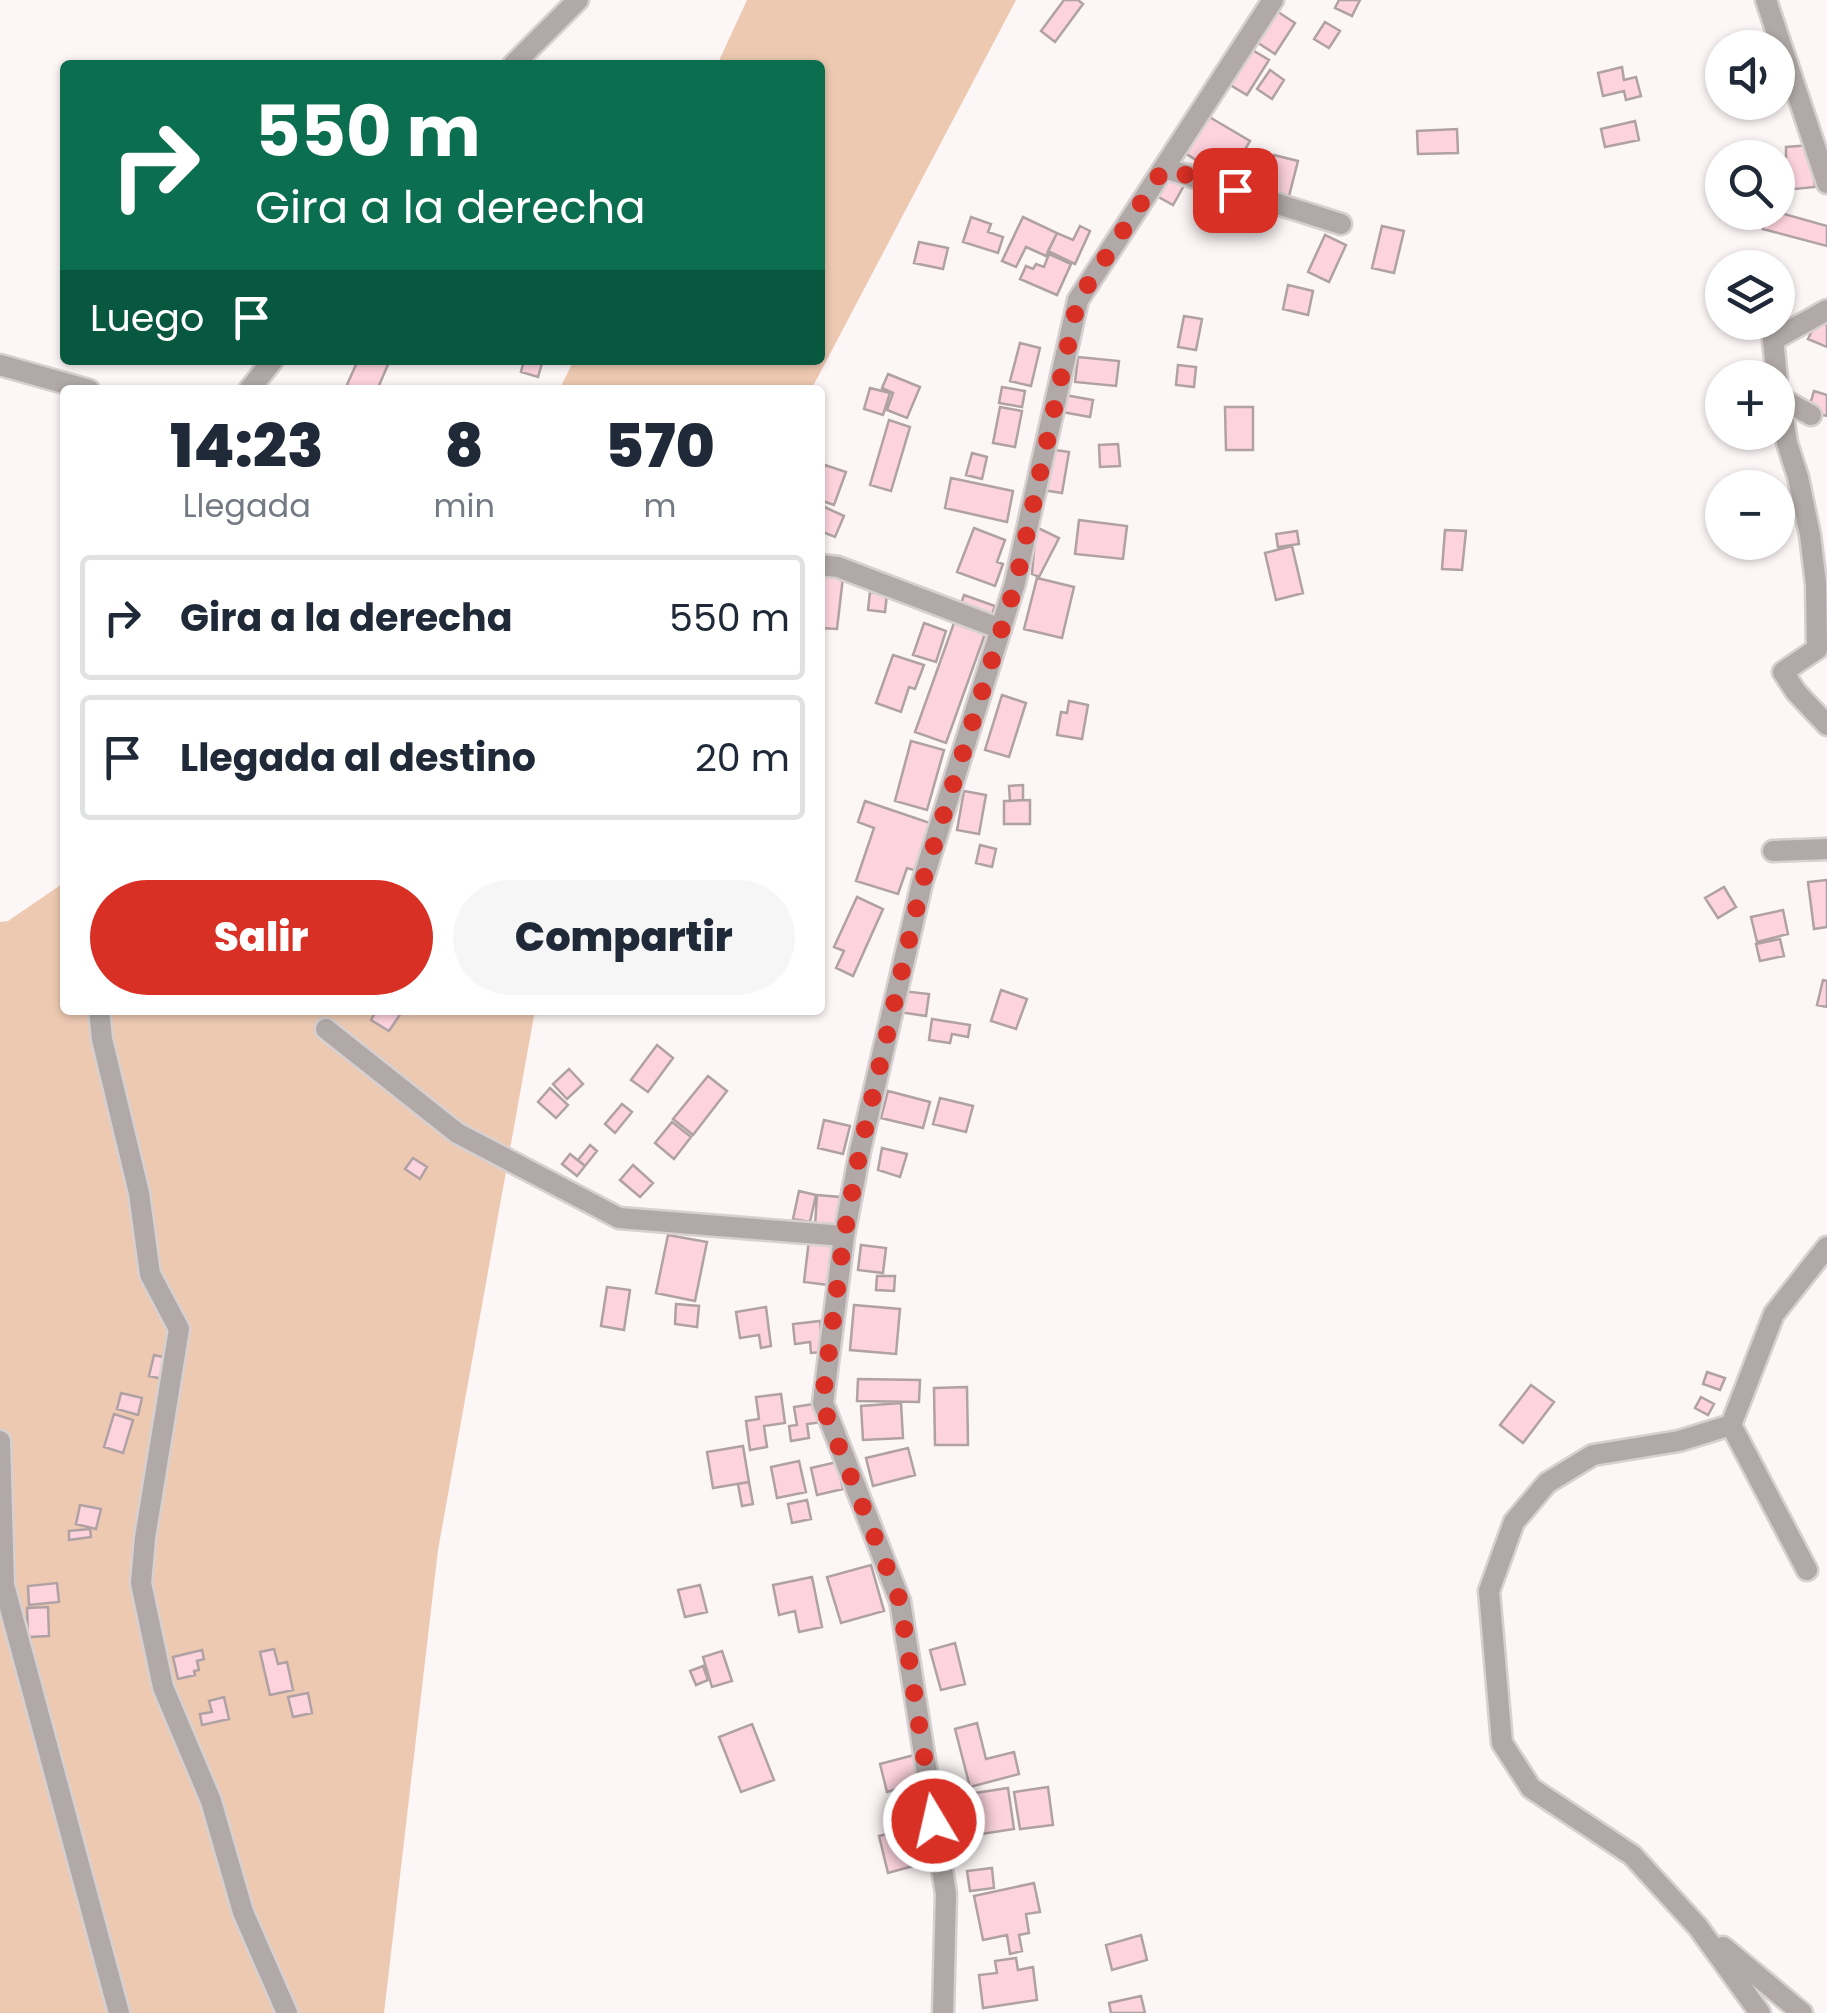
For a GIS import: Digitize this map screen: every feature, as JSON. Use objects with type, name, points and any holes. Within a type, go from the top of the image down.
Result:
[{"type":"street","points":[[518,60],[578,0]]},
{"type":"street","points":[[943,2013],[946,1894],[900,1601],[822,1404],[844,1236],[922,884],[1016,583],[1078,300],[1273,0]]},
{"type":"street","points":[[1766,0],[1827,184]]},
{"type":"street","points":[[1164,168],[1341,224]]},
{"type":"street","points":[[1775,360],[1772,340],[1827,310]]},
{"type":"street","points":[[0,364],[73,385]]},
{"type":"street","points":[[253,385],[269,365]]},
{"type":"street","points":[[1795,400],[1811,415]]},
{"type":"street","points":[[1789,450],[1810,535],[1817,649],[1784,672],[1796,692],[1827,725]]},
{"type":"street","points":[[825,565],[1001,629]]},
{"type":"street","points":[[1773,851],[1827,849]]},
{"type":"street","points":[[100,1015],[102,1039],[139,1192],[150,1274],[178,1328],[141,1582],[163,1687],[211,1802],[243,1912],[287,2013]]},
{"type":"street","points":[[326,1029],[457,1133],[619,1218],[844,1236]]},
{"type":"street","points":[[1806,1570],[1731,1426],[1774,1314],[1827,1247]]},
{"type":"street","points":[[1731,1426],[1679,1442],[1592,1454],[1547,1483],[1514,1522],[1490,1591],[1502,1743],[1532,1788],[1632,1854],[1698,1927],[1760,2013]]},
{"type":"street","points":[[0,1440],[4,1585],[119,2013]]},
{"type":"street","points":[[1698,1927],[1802,2013]]},
{"type":"shaded area","points":[[747,0],[1016,0],[825,363],[825,60],[719,60]]},
{"type":"shaded area","points":[[572,365],[824,365],[814,385],[562,385]]},
{"type":"shaded area","points":[[60,885],[60,1015],[534,1015],[438,1550],[384,2013],[0,2013],[0,922],[8,921]]},
{"type":"building","points":[[1064,0],[1083,4],[1055,42],[1041,31]]},
{"type":"building","points":[[1339,0],[1360,0],[1352,16],[1335,8]]},
{"type":"building","points":[[1275,10],[1295,23],[1275,54],[1255,41]]},
{"type":"building","points":[[1325,22],[1340,31],[1329,48],[1314,39]]},
{"type":"building","points":[[1249,48],[1269,60],[1247,95],[1227,83]]},
{"type":"building","points":[[1622,67],[1624,80],[1636,77],[1641,96],[1626,100],[1624,91],[1603,96],[1598,73]]},
{"type":"building","points":[[1270,70],[1284,80],[1272,99],[1257,89]]},
{"type":"building","points":[[1206,115],[1250,141],[1228,179],[1183,152]]},
{"type":"building","points":[[1635,121],[1639,140],[1605,147],[1601,129]]},
{"type":"building","points":[[1457,129],[1458,153],[1418,154],[1417,131]]},
{"type":"building","points":[[1811,145],[1815,187],[1795,189],[1795,146]]},
{"type":"building","points":[[1274,155],[1298,161],[1289,196],[1265,189]]},
{"type":"building","points":[[1168,172],[1186,182],[1173,205],[1155,195]]},
{"type":"building","points":[[971,217],[991,224],[988,232],[1003,237],[998,253],[963,242]]},
{"type":"building","points":[[1023,217],[1057,233],[1046,256],[1026,247],[1016,267],[1002,261]]},
{"type":"building","points":[[1795,217],[1827,226],[1827,246],[1767,230],[1795,230]]},
{"type":"building","points":[[1080,226],[1090,231],[1075,264],[1048,251],[1057,233],[1073,240]]},
{"type":"building","points":[[1382,226],[1404,231],[1394,273],[1372,268]]},
{"type":"building","points":[[1325,235],[1346,245],[1329,282],[1308,272]]},
{"type":"building","points":[[919,242],[948,248],[943,269],[914,263]]},
{"type":"building","points":[[1049,254],[1071,264],[1057,295],[1020,279],[1026,266],[1044,267]]},
{"type":"building","points":[[1288,285],[1313,291],[1308,315],[1283,309]]},
{"type":"building","points":[[1184,316],[1202,319],[1196,350],[1178,347]]},
{"type":"building","points":[[1818,318],[1827,322],[1827,347],[1808,339]]},
{"type":"building","points":[[1020,343],[1040,348],[1031,386],[1010,381]]},
{"type":"building","points":[[1078,357],[1119,361],[1116,386],[1075,382]]},
{"type":"building","points":[[356,365],[388,365],[379,385],[347,385]]},
{"type":"building","points":[[523,365],[542,365],[538,377],[521,372]]},
{"type":"building","points":[[1178,365],[1196,367],[1194,387],[1176,385]]},
{"type":"building","points":[[888,374],[920,387],[907,418],[887,410],[893,393],[882,388]]},
{"type":"building","points":[[1002,387],[1025,391],[1022,407],[999,403]]},
{"type":"building","points":[[870,388],[890,393],[883,415],[864,409]]},
{"type":"building","points":[[1814,391],[1827,395],[1827,416],[1808,411]]},
{"type":"building","points":[[1065,395],[1093,400],[1090,417],[1062,412]]},
{"type":"building","points":[[1000,407],[1022,411],[1015,447],[993,443]]},
{"type":"building","points":[[1225,407],[1253,407],[1253,450],[1226,450]]},
{"type":"building","points":[[889,420],[910,427],[891,491],[870,485]]},
{"type":"building","points":[[1118,444],[1120,466],[1100,467],[1099,445]]},
{"type":"building","points":[[1049,449],[1069,452],[1062,493],[1042,490]]},
{"type":"building","points":[[972,453],[987,457],[982,479],[966,475]]},
{"type":"building","points":[[825,465],[846,472],[834,505],[825,502]]},
{"type":"building","points":[[951,478],[1013,491],[1007,522],[945,508]]},
{"type":"building","points":[[825,507],[844,516],[835,537],[825,533]]},
{"type":"building","points":[[1079,520],[1127,526],[1123,559],[1075,554]]},
{"type":"building","points":[[1036,527],[1059,538],[1039,577],[1032,574]]},
{"type":"building","points":[[974,528],[1005,540],[997,562],[1003,564],[995,586],[957,572]]},
{"type":"building","points":[[1445,530],[1466,531],[1462,570],[1442,569]]},
{"type":"building","points":[[1297,531],[1299,544],[1278,547],[1276,534]]},
{"type":"building","points":[[1292,546],[1303,593],[1276,600],[1265,553]]},
{"type":"building","points":[[825,575],[843,577],[837,629],[825,628]]},
{"type":"building","points":[[1037,578],[1074,587],[1062,638],[1024,629]]},
{"type":"building","points":[[870,592],[887,594],[885,612],[868,610]]},
{"type":"building","points":[[964,595],[995,606],[946,743],[915,732]]},
{"type":"building","points":[[924,623],[946,631],[936,662],[913,655]]},
{"type":"building","points":[[893,655],[924,665],[915,689],[909,687],[901,712],[876,703]]},
{"type":"building","points":[[1002,695],[1026,703],[1009,757],[985,750]]},
{"type":"building","points":[[1069,701],[1088,705],[1082,739],[1057,735],[1061,712],[1067,713]]},
{"type":"building","points":[[911,741],[944,750],[927,810],[895,801]]},
{"type":"building","points":[[1023,785],[1023,800],[1010,801],[1009,786]]},
{"type":"building","points":[[964,791],[986,795],[979,834],[957,830]]},
{"type":"building","points":[[1030,800],[1030,824],[1004,824],[1004,801]]},
{"type":"building","points":[[865,801],[933,824],[917,871],[907,868],[898,894],[856,881],[874,828],[858,822]]},
{"type":"building","points":[[980,845],[996,849],[992,867],[976,863]]},
{"type":"building","points":[[1827,880],[1827,927],[1814,929],[1808,882]]},
{"type":"building","points":[[1724,887],[1736,907],[1718,918],[1705,898]]},
{"type":"building","points":[[857,897],[883,909],[853,976],[836,968],[844,951],[834,947]]},
{"type":"building","points":[[1783,910],[1788,934],[1757,942],[1751,917]]},
{"type":"building","points":[[1780,939],[1784,956],[1760,961],[1756,944]]},
{"type":"building","points":[[1823,980],[1827,981],[1827,1007],[1817,1005]]},
{"type":"building","points":[[1001,990],[1027,999],[1016,1029],[991,1021]]},
{"type":"building","points":[[902,991],[929,994],[926,1016],[899,1012]]},
{"type":"building","points":[[374,1015],[400,1015],[389,1031],[371,1020]]},
{"type":"building","points":[[932,1019],[970,1025],[968,1037],[952,1034],[950,1043],[929,1040]]},
{"type":"building","points":[[657,1045],[673,1058],[648,1092],[631,1080]]},
{"type":"building","points":[[569,1069],[583,1084],[567,1099],[553,1084]]},
{"type":"building","points":[[708,1076],[727,1091],[693,1135],[673,1119]]},
{"type":"building","points":[[550,1088],[568,1105],[556,1118],[538,1102]]},
{"type":"building","points":[[888,1091],[930,1102],[923,1128],[881,1118]]},
{"type":"building","points":[[940,1098],[973,1106],[966,1132],[933,1124]]},
{"type":"building","points":[[622,1104],[632,1112],[615,1133],[605,1124]]},
{"type":"building","points":[[824,1120],[850,1126],[843,1154],[818,1148]]},
{"type":"building","points":[[672,1122],[691,1137],[674,1159],[655,1143]]},
{"type":"building","points":[[590,1145],[597,1151],[585,1166],[578,1160]]},
{"type":"building","points":[[882,1148],[907,1154],[900,1177],[878,1170]]},
{"type":"building","points":[[570,1154],[585,1166],[577,1176],[562,1164]]},
{"type":"building","points":[[413,1158],[427,1167],[420,1179],[405,1169]]},
{"type":"building","points":[[633,1165],[653,1183],[640,1197],[620,1180]]},
{"type":"building","points":[[799,1191],[816,1195],[810,1222],[793,1219]]},
{"type":"building","points":[[817,1195],[840,1197],[837,1228],[815,1226]]},
{"type":"building","points":[[668,1235],[707,1242],[695,1301],[656,1293]]},
{"type":"building","points":[[809,1240],[834,1243],[829,1285],[804,1282]]},
{"type":"building","points":[[861,1245],[886,1248],[883,1273],[858,1270]]},
{"type":"building","points":[[877,1276],[895,1276],[894,1291],[876,1290]]},
{"type":"building","points":[[607,1287],[630,1290],[624,1330],[601,1326]]},
{"type":"building","points":[[676,1304],[699,1306],[697,1327],[675,1324]]},
{"type":"building","points":[[854,1305],[900,1309],[896,1354],[850,1350]]},
{"type":"building","points":[[766,1307],[771,1346],[761,1348],[759,1335],[740,1338],[736,1312]]},
{"type":"building","points":[[820,1321],[823,1352],[811,1353],[810,1342],[795,1344],[793,1324]]},
{"type":"building","points":[[154,1355],[168,1358],[163,1379],[149,1376]]},
{"type":"building","points":[[1707,1372],[1725,1378],[1720,1390],[1703,1384]]},
{"type":"building","points":[[858,1379],[920,1380],[919,1402],[857,1401]]},
{"type":"building","points":[[1531,1385],[1554,1402],[1523,1443],[1500,1425]]},
{"type":"building","points":[[967,1387],[968,1445],[935,1445],[934,1388]]},
{"type":"building","points":[[121,1393],[142,1398],[138,1415],[117,1409]]},
{"type":"building","points":[[781,1394],[785,1423],[764,1426],[767,1447],[750,1450],[746,1421],[759,1419],[756,1397]]},
{"type":"building","points":[[1701,1397],[1714,1404],[1708,1415],[1695,1408]]},
{"type":"building","points":[[820,1403],[823,1422],[807,1424],[809,1438],[791,1441],[789,1426],[797,1425],[794,1407]]},
{"type":"building","points":[[901,1403],[903,1438],[863,1440],[861,1406]]},
{"type":"building","points":[[114,1414],[133,1420],[123,1453],[104,1447]]},
{"type":"building","points":[[743,1446],[749,1482],[713,1488],[707,1452]]},
{"type":"building","points":[[908,1448],[915,1475],[873,1486],[866,1458]]},
{"type":"building","points":[[799,1461],[806,1492],[777,1498],[771,1467]]},
{"type":"building","points":[[837,1462],[843,1489],[817,1495],[811,1468]]},
{"type":"building","points":[[749,1482],[753,1504],[742,1506],[738,1484]]},
{"type":"building","points":[[807,1500],[811,1519],[792,1523],[788,1504]]},
{"type":"building","points":[[80,1505],[101,1509],[96,1529],[76,1524]]},
{"type":"building","points":[[90,1529],[91,1537],[69,1540],[69,1531]]},
{"type":"building","points":[[871,1565],[884,1611],[841,1623],[827,1577]]},
{"type":"building","points":[[812,1577],[822,1627],[799,1632],[795,1611],[779,1615],[773,1585]]},
{"type":"building","points":[[57,1583],[59,1602],[29,1605],[28,1586]]},
{"type":"building","points":[[700,1585],[707,1612],[685,1617],[678,1590]]},
{"type":"building","points":[[48,1607],[49,1636],[28,1637],[27,1608]]},
{"type":"building","points":[[955,1643],[965,1684],[941,1690],[930,1650]]},
{"type":"building","points":[[274,1649],[278,1664],[287,1662],[293,1690],[270,1695],[260,1652]]},
{"type":"building","points":[[202,1650],[204,1659],[197,1661],[199,1670],[194,1671],[195,1675],[178,1679],[173,1657]]},
{"type":"building","points":[[722,1651],[732,1681],[712,1687],[703,1657]]},
{"type":"building","points":[[703,1666],[708,1680],[696,1685],[690,1671]]},
{"type":"building","points":[[308,1693],[312,1713],[293,1717],[288,1697]]},
{"type":"building","points":[[224,1697],[229,1719],[202,1725],[200,1714],[212,1712],[209,1701]]},
{"type":"building","points":[[977,1723],[986,1759],[1014,1752],[1019,1774],[970,1787],[955,1729]]},
{"type":"building","points":[[752,1724],[774,1780],[741,1792],[719,1737]]},
{"type":"building","points":[[914,1755],[927,1801],[905,1807],[900,1788],[887,1792],[880,1764]]},
{"type":"building","points":[[1048,1787],[1053,1825],[1020,1829],[1014,1792]]},
{"type":"building","points":[[1008,1788],[1014,1829],[968,1836],[962,1795]]},
{"type":"building","points":[[901,1806],[904,1817],[890,1822],[886,1811]]},
{"type":"building","points":[[928,1808],[932,1828],[916,1831],[911,1812]]},
{"type":"building","points":[[899,1831],[901,1842],[907,1840],[913,1866],[888,1873],[879,1836]]},
{"type":"building","points":[[992,1868],[994,1888],[970,1891],[967,1871]]},
{"type":"building","points":[[1034,1883],[1040,1912],[1026,1914],[1029,1933],[1019,1935],[1022,1951],[1010,1954],[1007,1935],[983,1940],[974,1896]]},
{"type":"building","points":[[1141,1935],[1147,1960],[1112,1970],[1106,1945]]},
{"type":"building","points":[[1016,1958],[1018,1970],[1033,1967],[1037,2000],[983,2008],[979,1975],[997,1973],[995,1961]]},
{"type":"building","points":[[1141,1996],[1145,2013],[1111,2013],[1109,2003]]},
{"type":"route","points":[[934,1821],[900,1601],[822,1404],[849,1208],[922,884],[1016,583],[1078,300],[1164,168],[1235,190]]}]
